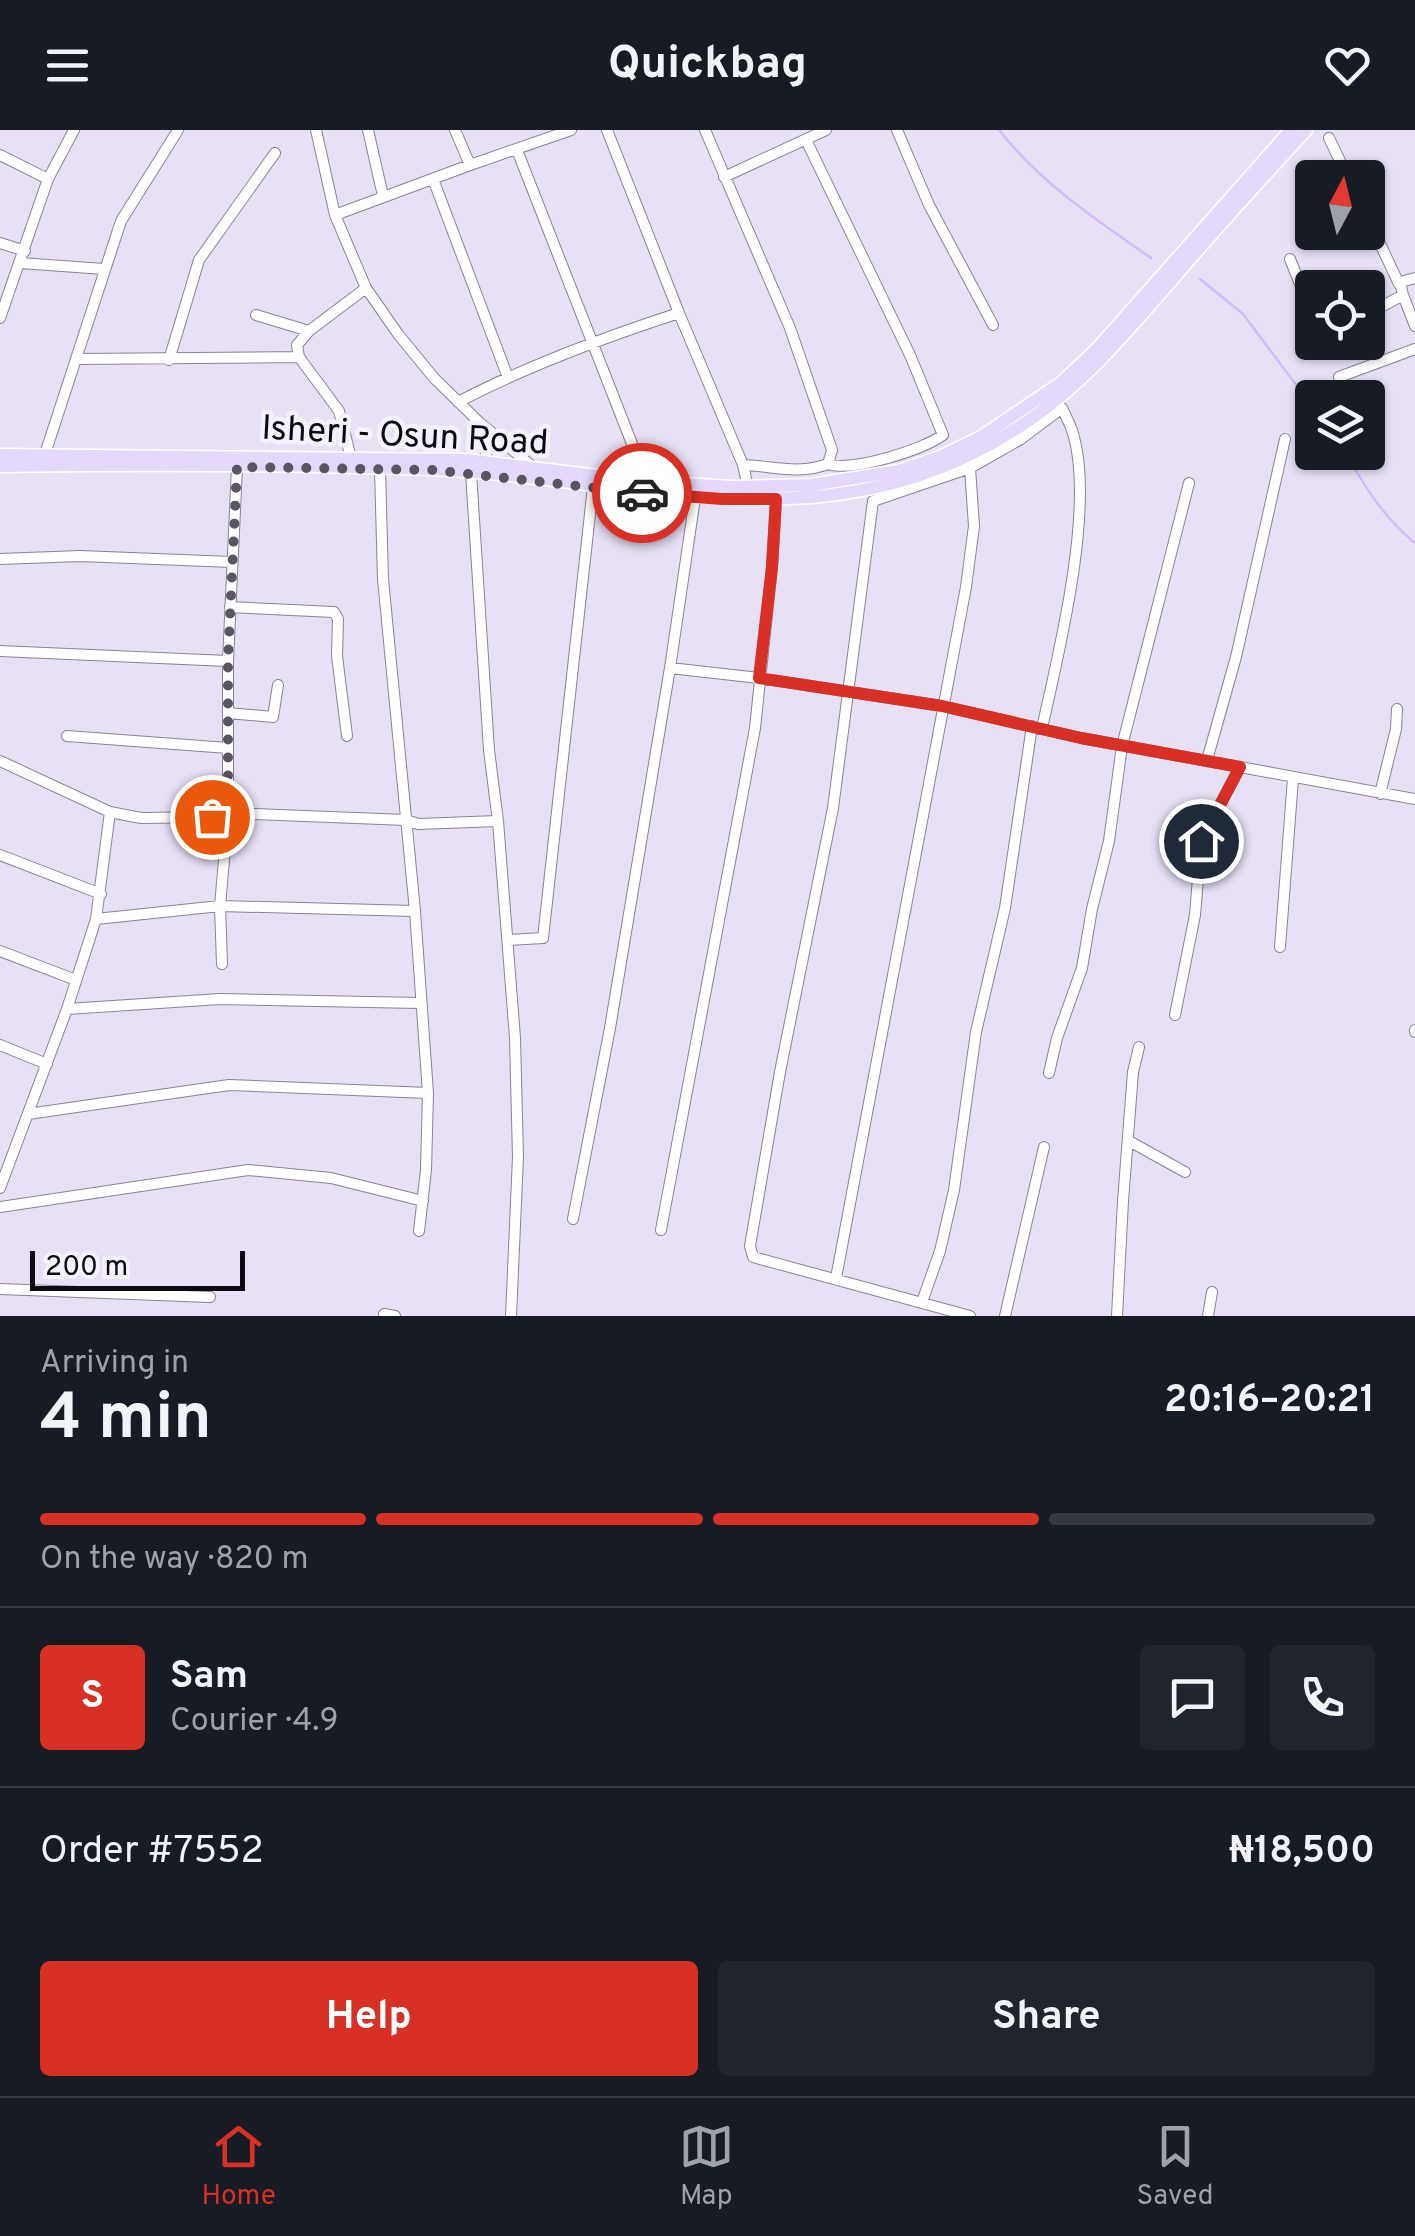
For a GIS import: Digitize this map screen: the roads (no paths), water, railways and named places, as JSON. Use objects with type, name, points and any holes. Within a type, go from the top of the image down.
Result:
[{"type":"main road","points":[[870,483],[982,437],[1061,383],[1098,348],[1290,130]]},
{"type":"main road","points":[[0,466],[478,469],[532,472],[593,488],[695,498],[776,499],[870,483],[958,461],[1030,420],[1069,392],[1106,356],[1306,130]]},
{"type":"main road","name":"Isheri - Osun Road","points":[[0,455],[351,458],[478,469]]},
{"type":"main road","name":"Isheri - Osun Road","points":[[532,472],[748,488],[870,483]]},
{"type":"street","points":[[0,318],[48,179],[74,130]]},
{"type":"street","points":[[45,454],[120,220],[178,130]]},
{"type":"street","points":[[316,130],[335,216],[366,288],[398,334],[458,402],[532,472]]},
{"type":"street","points":[[368,130],[383,196]]},
{"type":"street","points":[[455,130],[470,165]]},
{"type":"street","points":[[335,216],[554,133],[572,130]]},
{"type":"street","points":[[607,130],[743,466],[748,488]]},
{"type":"street","points":[[704,130],[822,412],[832,450],[828,464]]},
{"type":"street","points":[[724,177],[826,130]]},
{"type":"street","points":[[898,130],[929,205],[994,325]]},
{"type":"street","points":[[1329,138],[1339,160]]},
{"type":"street","points":[[743,466],[796,471],[828,464],[844,467],[910,450],[941,438],[943,431],[806,140]]},
{"type":"street","points":[[517,150],[648,482]]},
{"type":"street","points":[[169,360],[199,260],[274,153]]},
{"type":"street","points":[[0,154],[48,179]]},
{"type":"street","points":[[433,179],[508,375]]},
{"type":"street","points":[[0,244],[25,251]]},
{"type":"street","points":[[1383,250],[1415,326]]},
{"type":"street","points":[[1290,259],[1295,272]]},
{"type":"street","points":[[20,263],[104,268]]},
{"type":"street","points":[[1385,301],[1415,278]]},
{"type":"street","points":[[351,458],[339,412],[299,357],[298,345],[308,331],[366,288]]},
{"type":"street","points":[[458,402],[508,375],[593,341],[679,314]]},
{"type":"street","points":[[256,315],[308,331]]},
{"type":"street","points":[[1339,377],[1415,348]]},
{"type":"street","points":[[76,359],[299,357]]},
{"type":"street","points":[[922,1302],[940,1251],[954,1190],[976,1032],[1005,908],[1037,727],[1057,666],[1076,541],[1079,473],[1074,436],[1062,408],[1021,439],[970,468],[874,502],[833,808],[750,1246],[753,1257],[767,1263],[970,1316]]},
{"type":"street","points":[[493,434],[478,469],[490,750],[515,1038],[518,1157],[511,1316]]},
{"type":"street","points":[[1208,760],[1286,439]]},
{"type":"street","points":[[222,964],[220,906],[228,813],[228,660],[237,467]]},
{"type":"street","points":[[380,468],[383,579],[415,910],[428,1093],[419,1231]]},
{"type":"street","points":[[836,1278],[923,828],[974,526],[970,468]]},
{"type":"street","points":[[1049,1073],[1082,968],[1109,842],[1122,746],[1189,483]]},
{"type":"street","points":[[508,940],[543,938],[593,488]]},
{"type":"street","points":[[573,1218],[610,1028],[695,498]]},
{"type":"street","points":[[661,1230],[755,728],[776,499]]},
{"type":"street","points":[[0,559],[80,556],[232,562]]},
{"type":"street","points":[[230,607],[334,612],[338,619],[337,656],[347,736]]},
{"type":"street","points":[[0,651],[228,660]]},
{"type":"street","points":[[670,668],[942,706],[1122,746],[1415,800]]},
{"type":"street","points":[[228,713],[273,717],[278,685]]},
{"type":"street","points":[[1380,794],[1396,729],[1397,708]]},
{"type":"street","points":[[66,736],[228,748]]},
{"type":"street","points":[[0,761],[110,812],[140,818],[212,817],[228,813],[406,820],[418,824],[498,821]]},
{"type":"street","points":[[1176,1015],[1196,915],[1201,841],[1240,767]]},
{"type":"street","points":[[1280,947],[1294,779]]},
{"type":"street","points":[[0,1188],[48,1064],[96,918],[110,812]]},
{"type":"street","points":[[0,855],[101,894]]},
{"type":"street","points":[[96,918],[220,906],[415,910]]},
{"type":"street","points":[[0,951],[76,980]]},
{"type":"street","points":[[67,1009],[220,999],[420,1003]]},
{"type":"street","points":[[0,1045],[48,1064]]},
{"type":"street","points":[[1117,1316],[1133,1072],[1139,1046]]},
{"type":"street","points":[[28,1114],[229,1085],[428,1093]]},
{"type":"street","points":[[0,1140],[15,1146]]},
{"type":"street","points":[[1129,1141],[1185,1172]]},
{"type":"street","points":[[1005,1316],[1044,1147]]},
{"type":"street","points":[[0,1207],[248,1170],[331,1178],[423,1201]]},
{"type":"street","points":[[0,1289],[210,1297]]},
{"type":"street","points":[[1208,1316],[1212,1292]]},
{"type":"waterway","points":[[999,130],[1051,184],[1151,258]]},
{"type":"waterway","points":[[1200,279],[1243,314],[1295,383]]},
{"type":"waterway","points":[[1356,470],[1376,501],[1415,543]]}]
